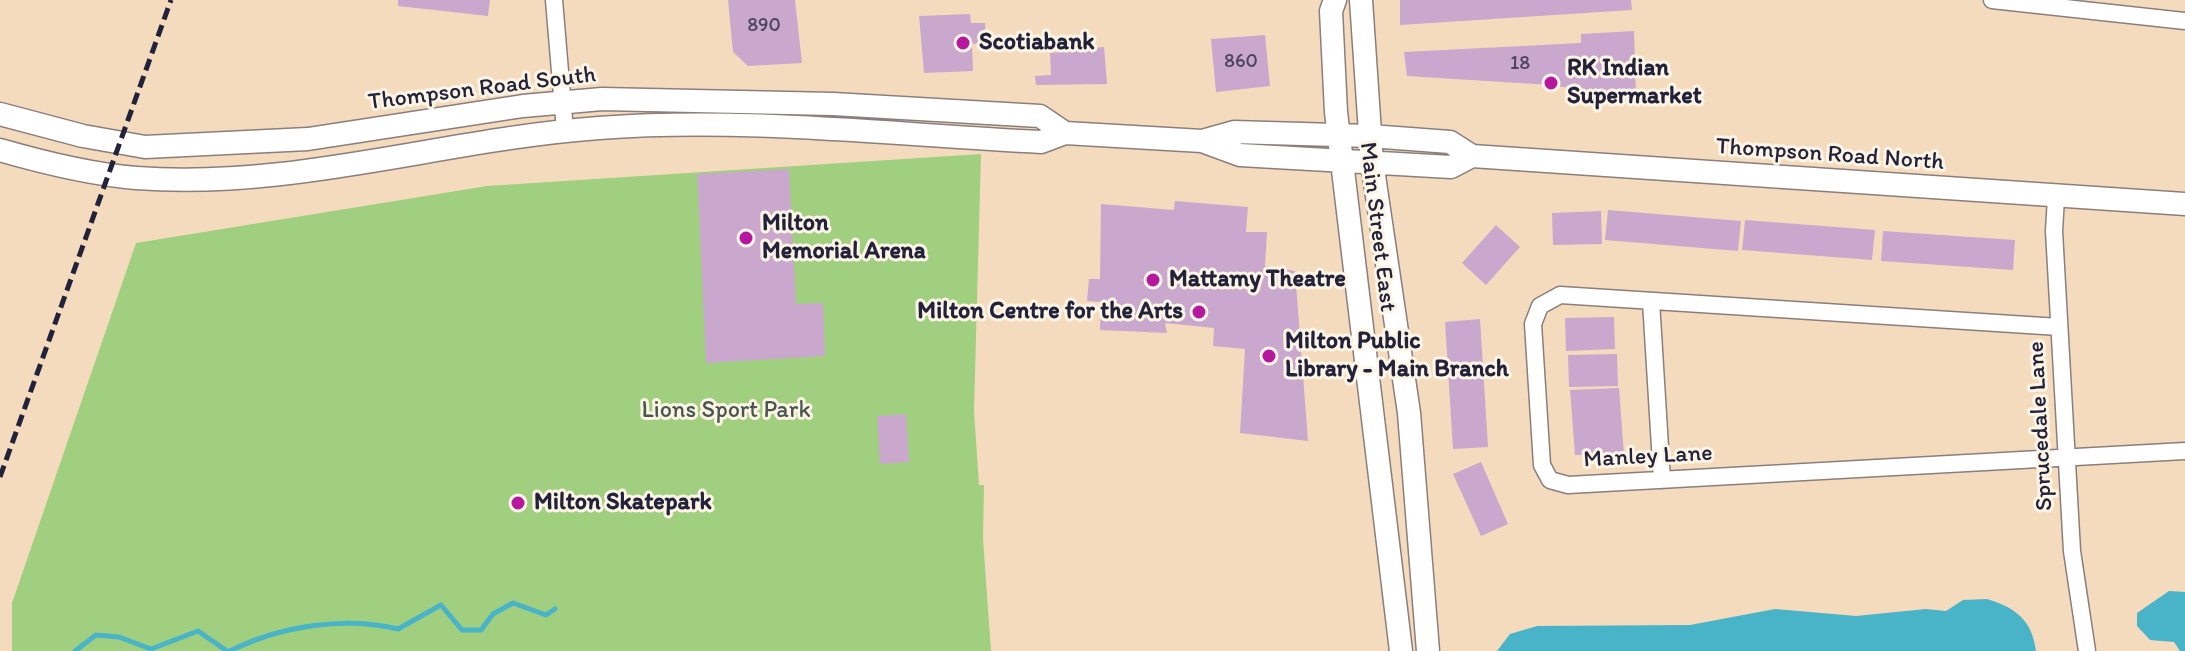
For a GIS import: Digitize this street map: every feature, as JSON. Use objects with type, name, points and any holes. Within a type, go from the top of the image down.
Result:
[{"type":"main road","name":"Main Street East","points":[[1335,0],[1331,11],[1358,161],[1401,651]]},
{"type":"main road","name":"Main Street East","points":[[1361,0],[1355,135],[1409,413],[1428,651]]},
{"type":"main road","name":"Thompson Road South","points":[[0,114],[83,136],[145,147],[308,139],[565,101],[602,99],[833,104],[1040,116],[1065,133]]},
{"type":"main road","name":"Thompson Road South","points":[[0,150],[69,169],[189,179],[287,173],[565,131],[712,125],[1041,142],[1065,133],[1202,141],[1240,155],[1358,161]]},
{"type":"main road","name":"Thompson Road South","points":[[1202,141],[1234,132],[1355,135]]},
{"type":"main road","name":"Thompson Road North","points":[[1355,135],[1450,142],[1472,156],[2056,198],[2185,204]]},
{"type":"main road","name":"Thompson Road North","points":[[1358,161],[1451,167],[1472,156]]},
{"type":"street","points":[[554,0],[565,101],[565,131]]},
{"type":"street","points":[[1992,0],[2185,21]]},
{"type":"street","name":"Sprucedale Lane","points":[[2056,198],[2066,458],[2074,568],[2087,651]]},
{"type":"street","name":"Manley Lane","points":[[2059,327],[1560,295],[1540,306],[1533,324],[1540,457],[1550,480],[1559,484],[2185,451]]},
{"type":"street","points":[[1651,301],[1662,480]]},
{"type":"green space","name":"Lions Sport Park","points":[[981,154],[974,411],[979,485],[984,485],[983,539],[991,651],[12,651],[12,603],[136,243],[487,186]]},
{"type":"water","points":[[2169,591],[2185,592],[2185,651],[2180,651],[2174,642],[2150,640],[2137,626],[2137,613]]},
{"type":"water","points":[[1987,599],[2021,617],[2031,631],[2036,651],[1497,651],[1510,634],[1537,626],[1690,625],[1775,609],[1856,616],[1926,609],[1946,611],[1963,600]]},
{"type":"building","points":[[398,0],[490,0],[488,16],[398,6]]},
{"type":"building","points":[[728,0],[795,0],[802,63],[748,66],[733,52]]},
{"type":"building","points":[[1400,0],[1631,0],[1632,10],[1400,25]]},
{"type":"building","points":[[970,14],[971,23],[985,23],[986,43],[972,44],[973,71],[924,73],[919,16]]},
{"type":"building","points":[[1634,31],[1636,94],[1585,96],[1583,90],[1550,85],[1407,76],[1404,52],[1581,43],[1581,34]]},
{"type":"building","points":[[1265,35],[1270,86],[1216,92],[1211,39]]},
{"type":"building","points":[[1104,47],[1107,84],[1036,85],[1035,76],[1051,75],[1050,53]]},
{"type":"building","name":"Milton Memorial Arena","points":[[789,169],[796,304],[823,303],[825,356],[706,363],[697,174]]},
{"type":"building","name":"Milton Centre for the Arts","points":[[1175,201],[1248,207],[1246,232],[1267,232],[1265,266],[1295,271],[1308,441],[1240,433],[1245,349],[1213,346],[1214,328],[1165,323],[1167,333],[1100,330],[1101,302],[1087,301],[1089,279],[1100,279],[1101,204],[1174,210]]},
{"type":"building","points":[[1608,210],[1741,221],[1738,251],[1605,240]]},
{"type":"building","points":[[1601,211],[1602,244],[1553,245],[1552,213]]},
{"type":"building","points":[[1745,220],[1875,230],[1872,260],[1742,250]]},
{"type":"building","points":[[1496,225],[1520,247],[1486,285],[1462,263]]},
{"type":"building","points":[[1883,231],[2015,240],[2013,270],[1881,261]]},
{"type":"building","points":[[1614,317],[1615,349],[1566,351],[1565,318]]},
{"type":"building","points":[[1480,319],[1488,447],[1453,449],[1445,322]]},
{"type":"building","points":[[1617,354],[1618,386],[1569,387],[1568,355]]},
{"type":"building","points":[[1619,388],[1624,454],[1575,455],[1570,390]]},
{"type":"building","points":[[906,414],[909,462],[880,464],[877,416]]},
{"type":"building","points":[[1481,462],[1508,524],[1481,536],[1453,474]]},
{"type":"waterway","points":[[230,651],[270,635],[312,626],[356,623],[398,629],[441,605],[462,630],[481,630],[493,614],[513,603],[546,615],[555,609]]},
{"type":"waterway","points":[[75,651],[96,635],[119,637],[151,649],[198,631],[227,651]]},
{"type":"railway","points":[[0,477],[171,0]]},
{"type":"place","name":"Scotiabank","points":[[963,43]]},
{"type":"place","name":"RK Indian Supermarket","points":[[1551,83]]},
{"type":"place","name":"Milton Memorial Arena","points":[[746,238]]},
{"type":"place","name":"Mattamy Theatre","points":[[1153,280]]},
{"type":"place","name":"Milton Centre for the Arts","points":[[1199,312]]},
{"type":"place","name":"Milton Public Library - Main Branch","points":[[1269,356]]},
{"type":"place","name":"Milton Skatepark","points":[[518,503]]}]
